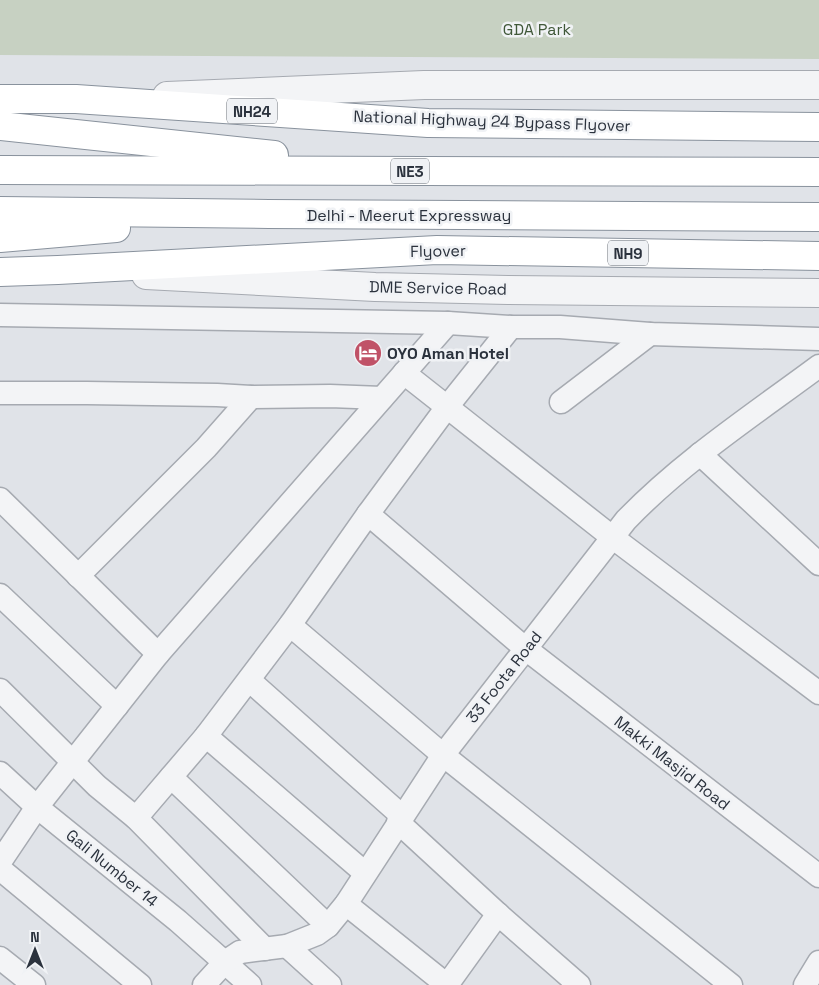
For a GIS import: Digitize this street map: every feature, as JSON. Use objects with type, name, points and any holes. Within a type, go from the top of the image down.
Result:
[{"type":"highway","name":"National Highway 24 Bypass Flyover","points":[[0,98],[76,100],[428,123],[819,127]]},
{"type":"highway","points":[[0,126],[421,171]]},
{"type":"highway","name":"NE3","points":[[0,170],[819,172]]},
{"type":"highway","name":"Delhi - Meerut Expressway","points":[[0,211],[819,217]]},
{"type":"highway","points":[[0,238],[269,214]]},
{"type":"highway","name":"Flyover","points":[[0,272],[437,250],[819,256]]},
{"type":"street","points":[[76,100],[424,85],[819,85]]},
{"type":"street","name":"DME Service Road","points":[[58,270],[375,287],[819,293]]},
{"type":"street","points":[[0,315],[448,323],[511,327],[560,327],[650,334],[819,339]]},
{"type":"street","points":[[0,862],[37,807],[158,654],[448,323]]},
{"type":"street","points":[[136,818],[206,736],[249,680],[368,514],[447,408],[511,327]]},
{"type":"street","points":[[561,402],[650,334]]},
{"type":"street","name":"33 Foota Road","points":[[204,985],[225,962],[240,952],[276,948],[317,934],[328,926],[346,904],[443,755],[626,520],[648,497],[700,454],[819,366]]},
{"type":"street","points":[[404,373],[612,537],[819,693]]},
{"type":"street","points":[[0,393],[382,398]]},
{"type":"street","points":[[78,576],[206,448],[252,397]]},
{"type":"street","points":[[700,454],[819,564]]},
{"type":"street","points":[[0,499],[158,654]]},
{"type":"street","name":"Makki Masjid Road","points":[[368,514],[526,649],[819,876]]},
{"type":"street","points":[[0,595],[117,706]]},
{"type":"street","points":[[290,625],[443,755],[731,985]]},
{"type":"street","points":[[249,680],[400,819],[498,914],[580,985]]},
{"type":"street","points":[[0,690],[97,786],[136,818],[276,948],[330,985]]},
{"type":"street","points":[[206,736],[365,873]]},
{"type":"street","name":"Gali Number 14","points":[[0,773],[37,807],[178,921],[250,985]]},
{"type":"street","points":[[171,777],[328,926]]},
{"type":"street","points":[[0,869],[140,985]]},
{"type":"street","points":[[346,904],[447,985],[498,914]]},
{"type":"street","points":[[0,958],[34,985]]},
{"type":"street","points":[[805,985],[819,962]]},
{"type":"green space","name":"GDA Park","points":[[0,0],[819,0],[819,59],[0,55]]},
{"type":"place","name":"OYO Aman Hotel","points":[[368,353]]}]
